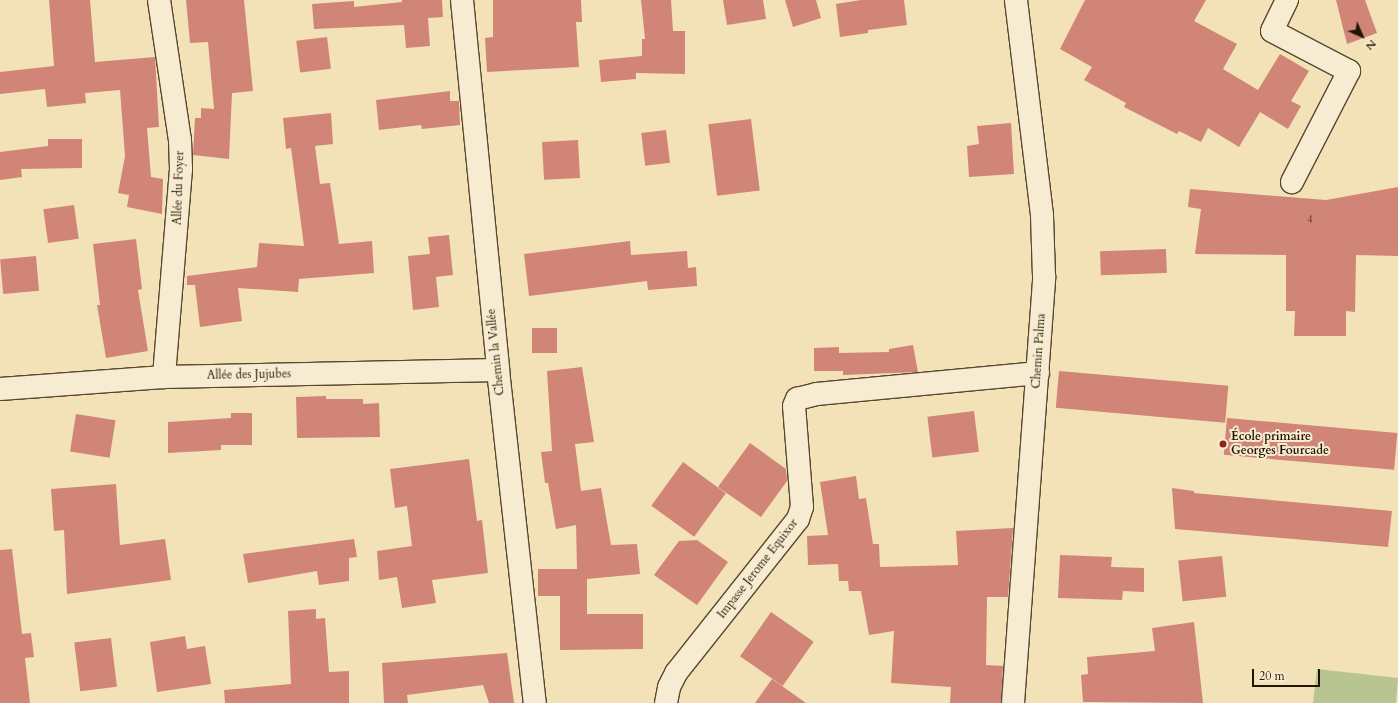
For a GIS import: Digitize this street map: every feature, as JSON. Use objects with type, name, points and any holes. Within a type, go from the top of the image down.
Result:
[{"type":"street","name":"Allée du Foyer","points":[[159,0],[180,140],[181,168],[164,377]]},
{"type":"street","name":"Chemin la Vallée","points":[[462,0],[498,370],[535,703]]},
{"type":"street","name":"Chemin Palma","points":[[1013,703],[1044,276],[1042,215],[1016,0]]},
{"type":"street","points":[[1287,0],[1272,31],[1349,71],[1292,182]]},
{"type":"street","name":"Allée des Jujubes","points":[[0,389],[164,377],[498,370]]},
{"type":"street","name":"Impasse Jerome Equixor","points":[[666,703],[669,687],[676,673],[798,519],[802,507],[794,406],[797,399],[817,394],[1038,373]]},
{"type":"green space","points":[[1317,669],[1398,678],[1396,703],[1313,703]]},
{"type":"building","points":[[49,0],[90,0],[95,62],[155,57],[159,127],[147,128],[151,177],[163,179],[162,214],[127,207],[129,195],[118,193],[125,156],[120,90],[85,93],[86,103],[47,107],[45,89],[0,94],[0,72],[54,66]]},
{"type":"building","points":[[186,0],[244,0],[253,91],[232,93],[229,159],[193,155],[195,118],[201,118],[201,108],[214,109],[208,42],[190,43]]},
{"type":"building","points":[[402,0],[442,0],[443,17],[428,18],[430,46],[406,48],[404,25],[314,29],[312,4],[354,1],[354,7],[402,2]]},
{"type":"building","points":[[493,0],[581,0],[582,22],[576,22],[579,67],[487,72],[485,38],[493,37]]},
{"type":"building","points":[[641,0],[671,0],[673,31],[685,31],[685,74],[636,73],[636,79],[601,82],[599,60],[642,56],[642,39],[645,39]]},
{"type":"building","points":[[723,0],[763,0],[766,19],[727,25]]},
{"type":"building","points":[[785,0],[816,0],[821,18],[793,27]]},
{"type":"building","points":[[861,0],[904,0],[907,25],[868,30],[868,33],[840,37],[836,4]]},
{"type":"building","points":[[1085,0],[1206,0],[1194,21],[1237,44],[1223,69],[1258,90],[1280,54],[1309,71],[1291,101],[1301,106],[1288,129],[1260,112],[1239,147],[1208,128],[1201,142],[1179,131],[1177,134],[1124,107],[1126,103],[1084,80],[1092,67],[1060,49]]},
{"type":"building","points":[[1336,0],[1365,0],[1377,33],[1347,44]]},
{"type":"building","points":[[327,37],[331,69],[300,73],[296,41]]},
{"type":"building","points":[[450,91],[450,101],[459,101],[460,125],[422,129],[421,125],[379,130],[376,100]]},
{"type":"building","points":[[331,113],[333,144],[315,146],[320,184],[330,183],[339,244],[372,241],[374,273],[299,279],[298,292],[238,288],[242,321],[200,327],[195,285],[187,285],[187,276],[257,267],[259,243],[304,246],[291,148],[286,149],[283,118]]},
{"type":"building","points":[[751,119],[760,190],[717,196],[708,124]]},
{"type":"building","points":[[1011,123],[1014,174],[969,177],[967,146],[979,144],[977,126]]},
{"type":"building","points":[[666,130],[670,163],[645,166],[641,133]]},
{"type":"building","points":[[48,139],[82,139],[82,168],[21,169],[22,177],[0,180],[0,152],[48,146]]},
{"type":"building","points":[[578,140],[580,178],[544,180],[542,142]]},
{"type":"building","points":[[1398,187],[1398,256],[1356,255],[1355,312],[1346,311],[1346,336],[1294,336],[1295,311],[1286,311],[1286,255],[1195,254],[1201,209],[1188,207],[1190,189],[1326,200]]},
{"type":"building","points":[[74,205],[79,239],[48,243],[43,209]]},
{"type":"building","points":[[449,235],[453,275],[436,277],[439,307],[413,310],[408,256],[430,254],[428,237]]},
{"type":"building","points":[[136,239],[142,289],[138,290],[148,351],[106,358],[97,305],[100,305],[93,244]]},
{"type":"building","points":[[630,241],[631,255],[687,251],[688,268],[696,267],[697,286],[648,290],[647,281],[529,296],[524,254]]},
{"type":"building","points":[[1166,249],[1167,273],[1101,275],[1100,251]]},
{"type":"building","points":[[36,256],[39,291],[3,294],[0,259]]},
{"type":"building","points":[[532,328],[557,328],[557,353],[532,353]]},
{"type":"building","points":[[913,345],[918,372],[843,375],[843,371],[814,371],[814,348],[839,347],[839,353],[889,352],[889,349]]},
{"type":"building","points":[[582,367],[594,442],[575,444],[581,491],[601,488],[611,545],[637,544],[640,574],[587,579],[587,614],[643,614],[643,649],[560,650],[560,596],[538,596],[538,569],[577,569],[576,525],[556,529],[548,483],[545,483],[541,452],[552,451],[547,371]]},
{"type":"building","points":[[1059,371],[1228,386],[1225,423],[1056,408]]},
{"type":"building","points":[[326,396],[326,399],[363,399],[363,404],[379,403],[380,437],[297,438],[296,397]]},
{"type":"building","points":[[974,411],[979,452],[932,457],[927,417]]},
{"type":"building","points":[[231,413],[252,413],[252,445],[221,445],[221,450],[168,453],[168,422],[231,418]]},
{"type":"building","points":[[76,414],[116,420],[110,458],[70,452]]},
{"type":"building","points":[[1227,418],[1397,433],[1394,470],[1224,455]]},
{"type":"building","points":[[750,443],[786,469],[787,481],[761,517],[718,487]]},
{"type":"building","points":[[469,459],[477,521],[482,520],[488,573],[432,580],[436,603],[402,608],[397,577],[379,580],[377,551],[412,546],[407,506],[395,508],[390,469]]},
{"type":"building","points":[[683,462],[726,493],[694,537],[651,506]]},
{"type":"building","points":[[856,476],[859,499],[866,498],[873,544],[879,544],[880,567],[958,565],[956,531],[1013,528],[1008,597],[987,597],[986,665],[1003,666],[1001,703],[950,703],[951,687],[891,683],[894,631],[869,635],[861,591],[849,591],[848,581],[839,581],[838,564],[808,565],[807,536],[828,535],[820,482]]},
{"type":"building","points":[[116,484],[120,545],[165,539],[171,580],[67,594],[64,530],[54,531],[51,489]]},
{"type":"building","points":[[1172,488],[1194,491],[1194,493],[1392,511],[1388,547],[1175,529]]},
{"type":"building","points":[[354,539],[357,557],[349,558],[349,581],[319,585],[317,571],[248,583],[243,554]]},
{"type":"building","points":[[697,540],[728,562],[697,605],[654,575],[679,541]]},
{"type":"building","points":[[12,549],[22,634],[31,633],[34,657],[25,658],[30,703],[0,703],[0,550]]},
{"type":"building","points":[[1060,555],[1112,557],[1111,567],[1144,568],[1144,592],[1123,591],[1122,600],[1058,598]]},
{"type":"building","points":[[1222,556],[1226,597],[1183,601],[1178,561]]},
{"type":"building","points":[[316,609],[316,619],[325,618],[329,672],[349,671],[349,703],[225,703],[224,690],[291,684],[288,611]]},
{"type":"building","points":[[771,612],[814,642],[783,686],[740,656]]},
{"type":"building","points":[[1194,622],[1203,703],[1083,702],[1081,675],[1088,674],[1087,657],[1155,651],[1152,628]]},
{"type":"building","points":[[185,636],[187,649],[205,646],[211,684],[157,692],[150,642]]},
{"type":"building","points":[[111,638],[117,687],[80,691],[74,643]]},
{"type":"building","points":[[507,653],[514,703],[489,703],[483,685],[407,695],[408,703],[384,703],[382,663]]},
{"type":"building","points":[[772,679],[806,703],[755,703]]},
{"type":"place","name":"École primaire Georges Fourcade","points":[[1223,444]]}]
